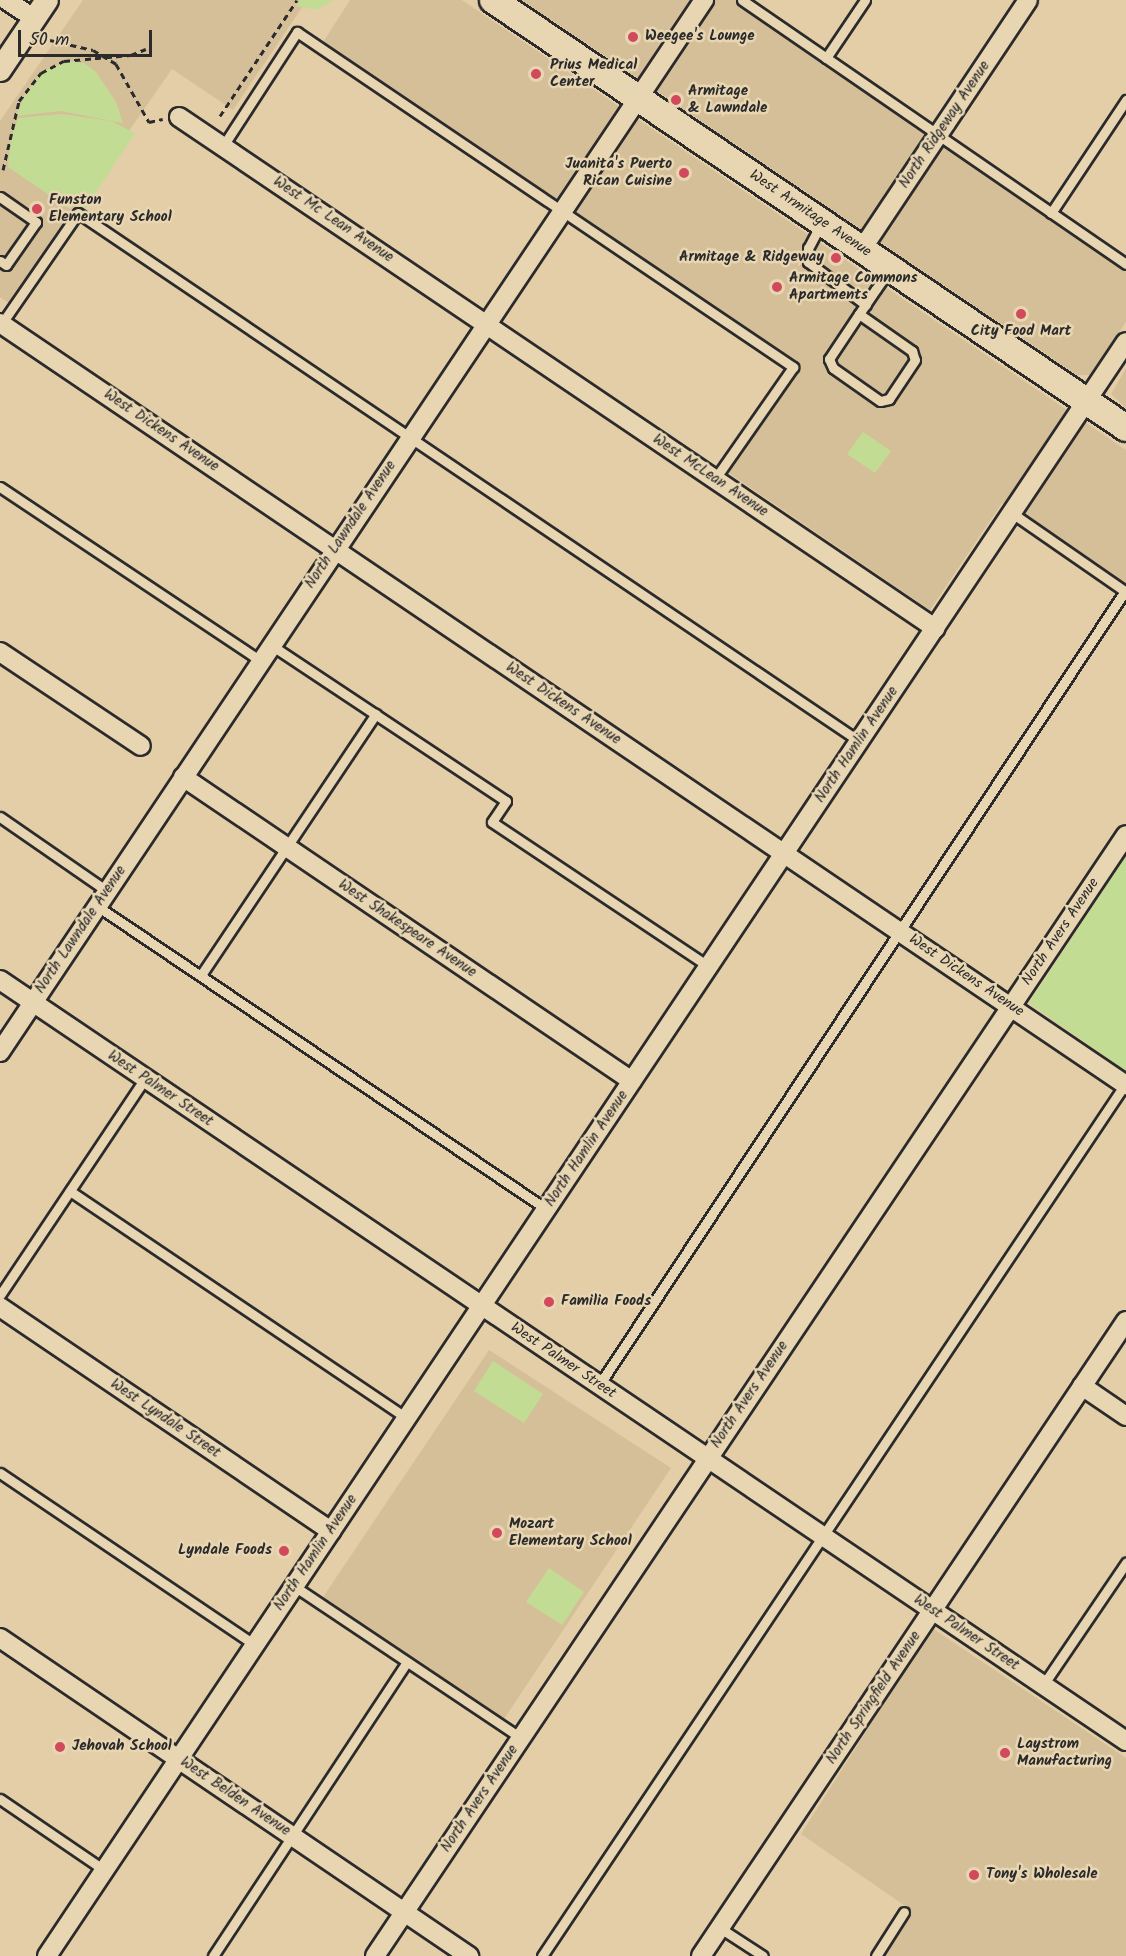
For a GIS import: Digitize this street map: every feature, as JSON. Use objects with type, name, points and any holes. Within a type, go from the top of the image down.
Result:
[{"type":"main road","name":"West Armitage Avenue","points":[[493,0],[1126,428]]},
{"type":"street","points":[[6,0],[35,19]]},
{"type":"street","points":[[0,70],[47,0]]},
{"type":"street","name":"North Lawndale Avenue","points":[[0,1052],[704,0]]},
{"type":"street","name":"North Ridgeway Avenue","points":[[862,249],[1028,0]]},
{"type":"street","name":"West Mc Lean Avenue","points":[[179,117],[486,324]]},
{"type":"street","name":"West Dickens Avenue","points":[[0,324],[1126,1085]]},
{"type":"street","name":"West McLean Avenue","points":[[486,324],[935,628]]},
{"type":"street","name":"North Hamlin Avenue","points":[[47,1956],[1126,342]]},
{"type":"street","points":[[0,652],[141,746]]},
{"type":"street","name":"West Shakespeare Avenue","points":[[183,777],[632,1081]]},
{"type":"street","name":"North Avers Avenue","points":[[375,1956],[1126,835]]},
{"type":"street","name":"West Palmer Street","points":[[0,980],[1126,1741]]},
{"type":"street","name":"West Lyndale Street","points":[[0,1307],[331,1531]]},
{"type":"street","name":"North Springfield Avenue","points":[[701,1956],[1126,1321]]},
{"type":"street","points":[[1082,1386],[1126,1416]]},
{"type":"street","name":"West Belden Avenue","points":[[0,1638],[469,1956]]},
{"type":"lane","points":[[742,0],[1126,264]]},
{"type":"lane","points":[[826,58],[865,0]]},
{"type":"lane","points":[[223,146],[297,32],[562,210],[793,367],[715,479]]},
{"type":"lane","points":[[1051,213],[1126,100]]},
{"type":"lane","points":[[0,197],[36,222],[6,265],[0,261]]},
{"type":"lane","points":[[0,324],[78,213],[859,741]]},
{"type":"lane","points":[[822,222],[808,248],[808,262],[866,305]]},
{"type":"lane","points":[[859,314],[912,351],[915,360],[889,399],[880,401],[833,368],[829,359],[859,314],[866,305],[890,268]]},
{"type":"lane","points":[[0,487],[261,661]]},
{"type":"lane","points":[[599,1385],[898,930],[1126,592],[1011,513]]},
{"type":"lane","points":[[271,645],[506,801],[492,822],[708,966]]},
{"type":"lane","points":[[201,975],[376,714]]},
{"type":"lane","points":[[0,817],[201,975],[546,1209]]},
{"type":"lane","points":[[0,1296],[145,1078]]},
{"type":"lane","points":[[542,1956],[1126,1085]]},
{"type":"lane","points":[[70,1191],[406,1418]]},
{"type":"lane","points":[[0,1473],[255,1645]]},
{"type":"lane","points":[[1043,1685],[1125,1568]]},
{"type":"lane","points":[[294,1586],[520,1738]]},
{"type":"lane","points":[[213,1956],[407,1662]]},
{"type":"lane","points":[[0,1799],[104,1870]]},
{"type":"lane","points":[[876,1956],[904,1912]]},
{"type":"lane","points":[[720,1928],[763,1956]]},
{"type":"path","points":[[220,116],[297,0]]},
{"type":"path","points":[[50,40],[93,50],[106,58],[129,80],[149,122],[179,117]]},
{"type":"path","points":[[3,170],[19,101],[40,73],[64,61],[106,58],[146,49]]},
{"type":"shaded area","name":"Funston Elementary School","points":[[83,0],[307,0],[233,110],[172,69],[9,303],[0,297],[0,121]]},
{"type":"shaded area","points":[[350,0],[462,0],[1126,450],[1126,589],[1002,503],[930,610],[723,469],[794,367],[320,47]]},
{"type":"shaded area","points":[[522,0],[739,0],[1126,266],[1126,322],[1090,375],[1077,375]]},
{"type":"shaded area","points":[[1126,368],[1126,408],[1111,394]]},
{"type":"shaded area","name":"Mozart Elementary School","points":[[489,1350],[671,1468],[504,1719],[323,1597]]},
{"type":"shaded area","points":[[932,1628],[1126,1758],[1126,1956],[882,1956],[911,1910],[801,1834]]},
{"type":"green space","points":[[300,0],[334,0],[316,10],[296,6]]},
{"type":"green space","points":[[70,61],[84,63],[96,72],[116,102],[123,123],[61,111],[16,116],[25,95],[42,72]]},
{"type":"green space","points":[[62,114],[111,121],[135,133],[85,209],[76,204],[70,209],[8,167],[11,138],[18,118]]},
{"type":"green space","points":[[863,432],[891,451],[875,473],[847,454]]},
{"type":"green space","points":[[1126,856],[1126,1071],[1029,1003]]},
{"type":"green space","points":[[493,1361],[543,1394],[524,1423],[474,1391]]},
{"type":"green space","points":[[549,1568],[584,1592],[562,1625],[526,1602]]},
{"type":"place","name":"Weegee's Lounge","points":[[633,37]]},
{"type":"place","name":"Prius Medical Center","points":[[536,74]]},
{"type":"place","name":"Armitage & Lawndale","points":[[676,100]]},
{"type":"place","name":"Juanita's Puerto Rican Cuisine","points":[[684,173]]},
{"type":"place","name":"Funston Elementary School","points":[[37,209]]},
{"type":"place","name":"Armitage & Ridgeway","points":[[836,258]]},
{"type":"place","name":"Armitage Commons Apartments","points":[[777,287]]},
{"type":"place","name":"City Food Mart","points":[[1021,314]]},
{"type":"place","name":"Familia Foods","points":[[549,1302]]},
{"type":"place","name":"Mozart Elementary School","points":[[497,1533]]},
{"type":"place","name":"Lyndale Foods","points":[[284,1551]]},
{"type":"place","name":"Jehovah School","points":[[60,1747]]},
{"type":"place","name":"Laystrom Manufacturing","points":[[1005,1753]]},
{"type":"place","name":"Tony's Wholesale","points":[[974,1875]]}]
